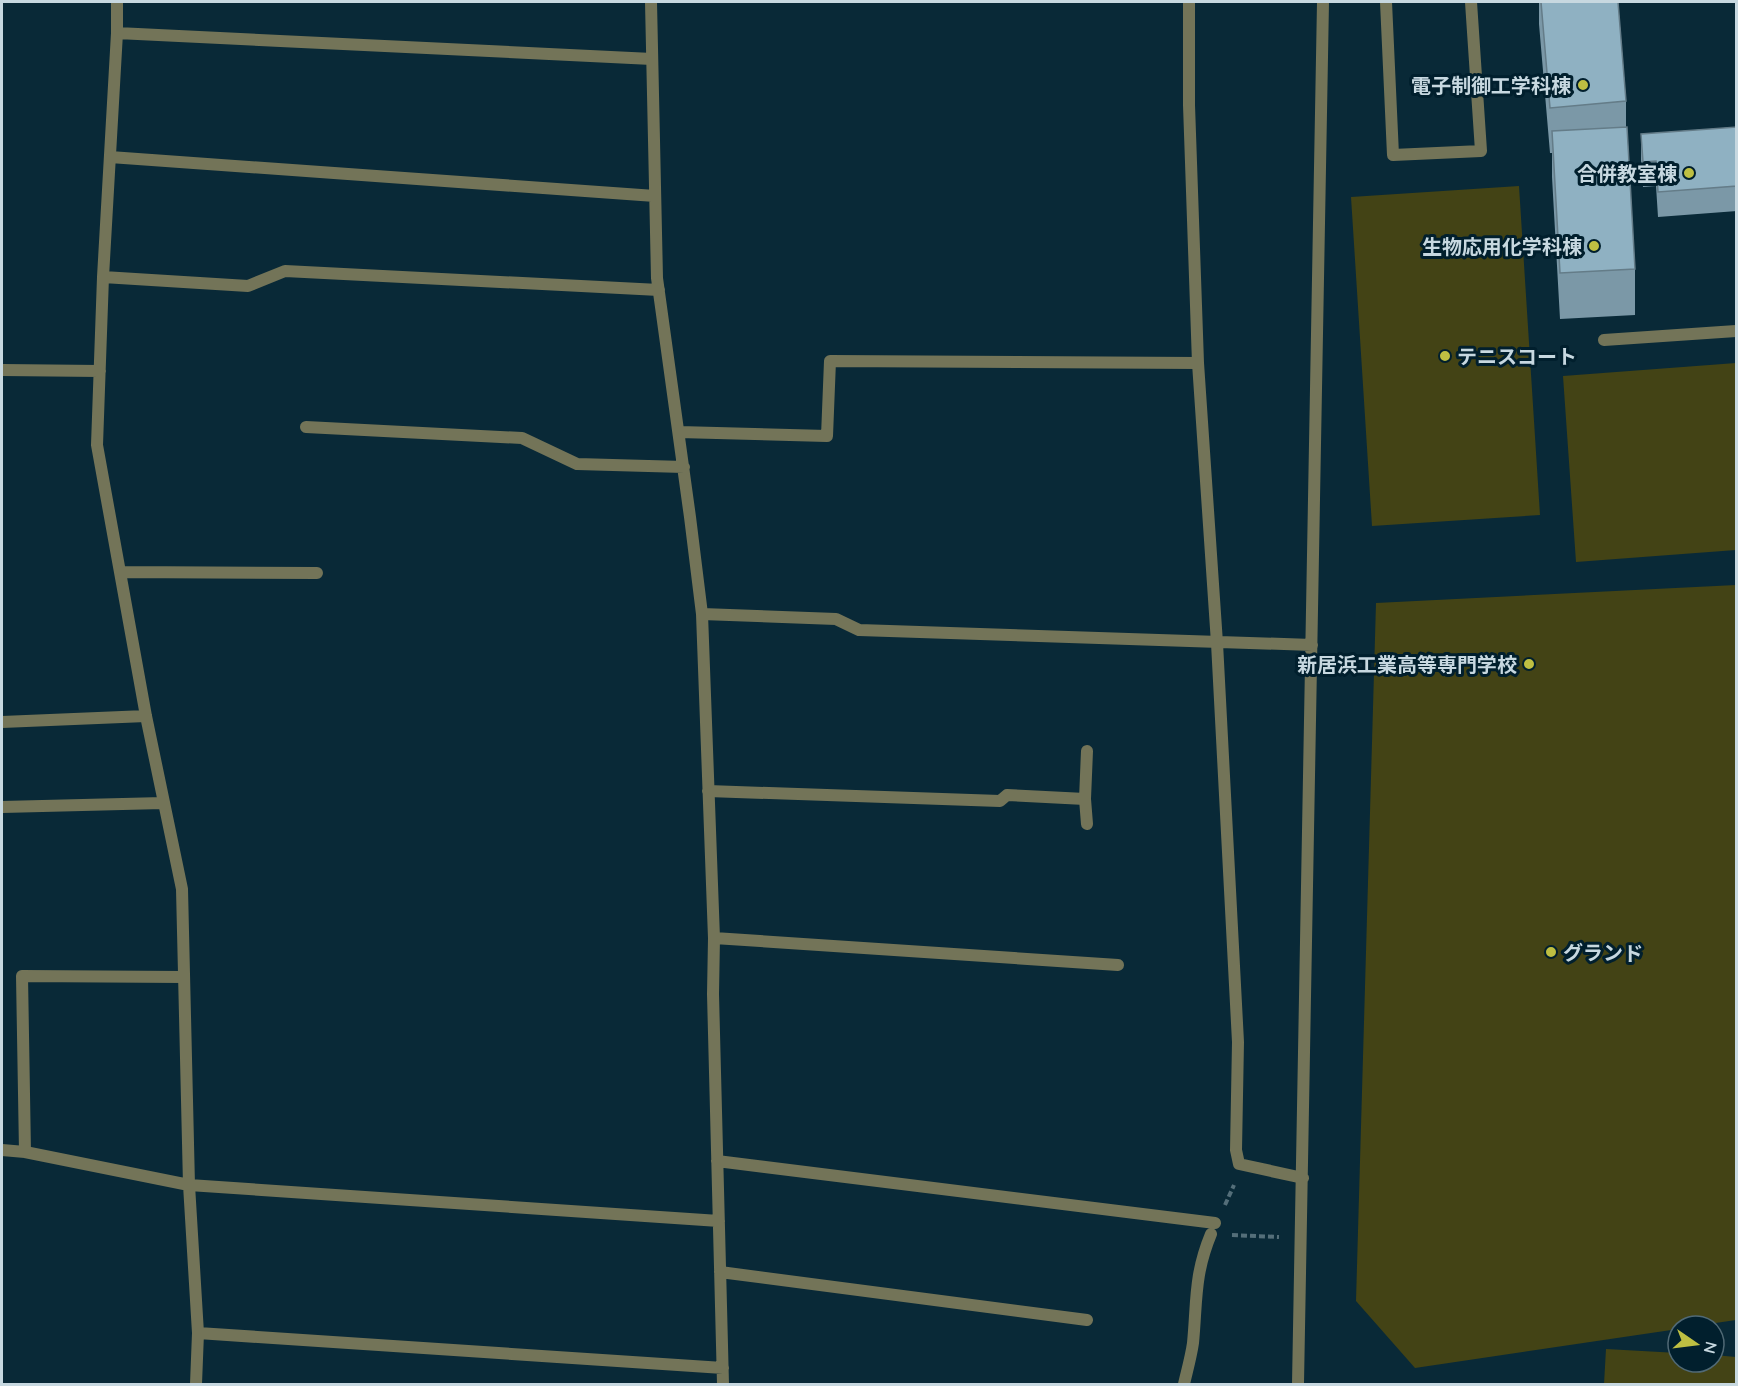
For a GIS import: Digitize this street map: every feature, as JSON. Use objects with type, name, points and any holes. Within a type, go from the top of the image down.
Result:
[{"type":"street","points":[[117,2],[97,445],[146,716],[182,889],[189,1185],[198,1333],[196,1384]]},
{"type":"street","points":[[651,2],[659,290],[702,614],[714,938],[713,994],[723,1384]]},
{"type":"street","points":[[1189,2],[1189,105],[1198,363],[1217,643],[1238,1042],[1236,1150],[1239,1164],[1303,1178]]},
{"type":"street","points":[[1298,1384],[1323,2]]},
{"type":"street","points":[[1386,2],[1393,155],[1481,151],[1471,2]]},
{"type":"street","points":[[117,33],[652,59]]},
{"type":"street","points":[[110,157],[655,196]]},
{"type":"street","points":[[103,277],[248,286],[285,271],[659,290]]},
{"type":"street","points":[[1604,340],[1737,331]]},
{"type":"street","points":[[679,432],[826,436],[830,361],[1198,363]]},
{"type":"street","points":[[2,370],[100,371]]},
{"type":"street","points":[[306,427],[522,438],[578,464],[684,467]]},
{"type":"street","points":[[120,572],[317,573]]},
{"type":"street","points":[[702,614],[836,619],[859,630],[1312,645]]},
{"type":"street","points":[[2,722],[146,716]]},
{"type":"street","points":[[1087,751],[1085,799],[1088,824]]},
{"type":"street","points":[[708,791],[1000,801],[1007,795],[1085,799]]},
{"type":"street","points":[[2,807],[163,802]]},
{"type":"street","points":[[714,938],[1118,965]]},
{"type":"street","points":[[25,1152],[22,976],[184,977]]},
{"type":"street","points":[[2,1150],[25,1152],[189,1185],[719,1221]]},
{"type":"street","points":[[717,1161],[1213,1229],[1203,1253],[1197,1280],[1192,1346],[1184,1384]]},
{"type":"street","points":[[720,1272],[1087,1320]]},
{"type":"street","points":[[198,1333],[723,1368]]},
{"type":"path","points":[[1239,1164],[1233,1191],[1213,1229],[1302,1238]]},
{"type":"shaded area","name":"テニスコート","points":[[1519,186],[1540,515],[1372,526],[1351,197]]},
{"type":"shaded area","name":"テニスコート","points":[[1736,363],[1736,550],[1576,562],[1563,376]]},
{"type":"shaded area","name":"グランド","points":[[1736,585],[1736,1320],[1726,1321],[1726,1314],[1666,1314],[1666,1331],[1415,1368],[1356,1301],[1376,603]]},
{"type":"shaded area","points":[[1606,1349],[1666,1352],[1666,1374],[1726,1374],[1726,1356],[1736,1357],[1736,1384],[1604,1384]]},
{"type":"building","name":"電子制御工学科棟","points":[[1541,2],[1618,2],[1626,101],[1550,108]]},
{"type":"building","name":"生物応用化学科棟","points":[[1627,127],[1635,269],[1560,273],[1552,131]]},
{"type":"building","points":[[1737,127],[1737,186],[1658,192],[1656,161],[1643,162],[1641,134]]},
{"type":"place","name":"電子制御工学科棟","points":[[1583,85]]},
{"type":"place","name":"合併教室棟","points":[[1689,173]]},
{"type":"place","name":"生物応用化学科棟","points":[[1594,246]]},
{"type":"place","name":"テニスコート","points":[[1445,356]]},
{"type":"place","name":"新居浜工業高等専門学校","points":[[1529,664]]},
{"type":"place","name":"グランド","points":[[1551,952]]}]
